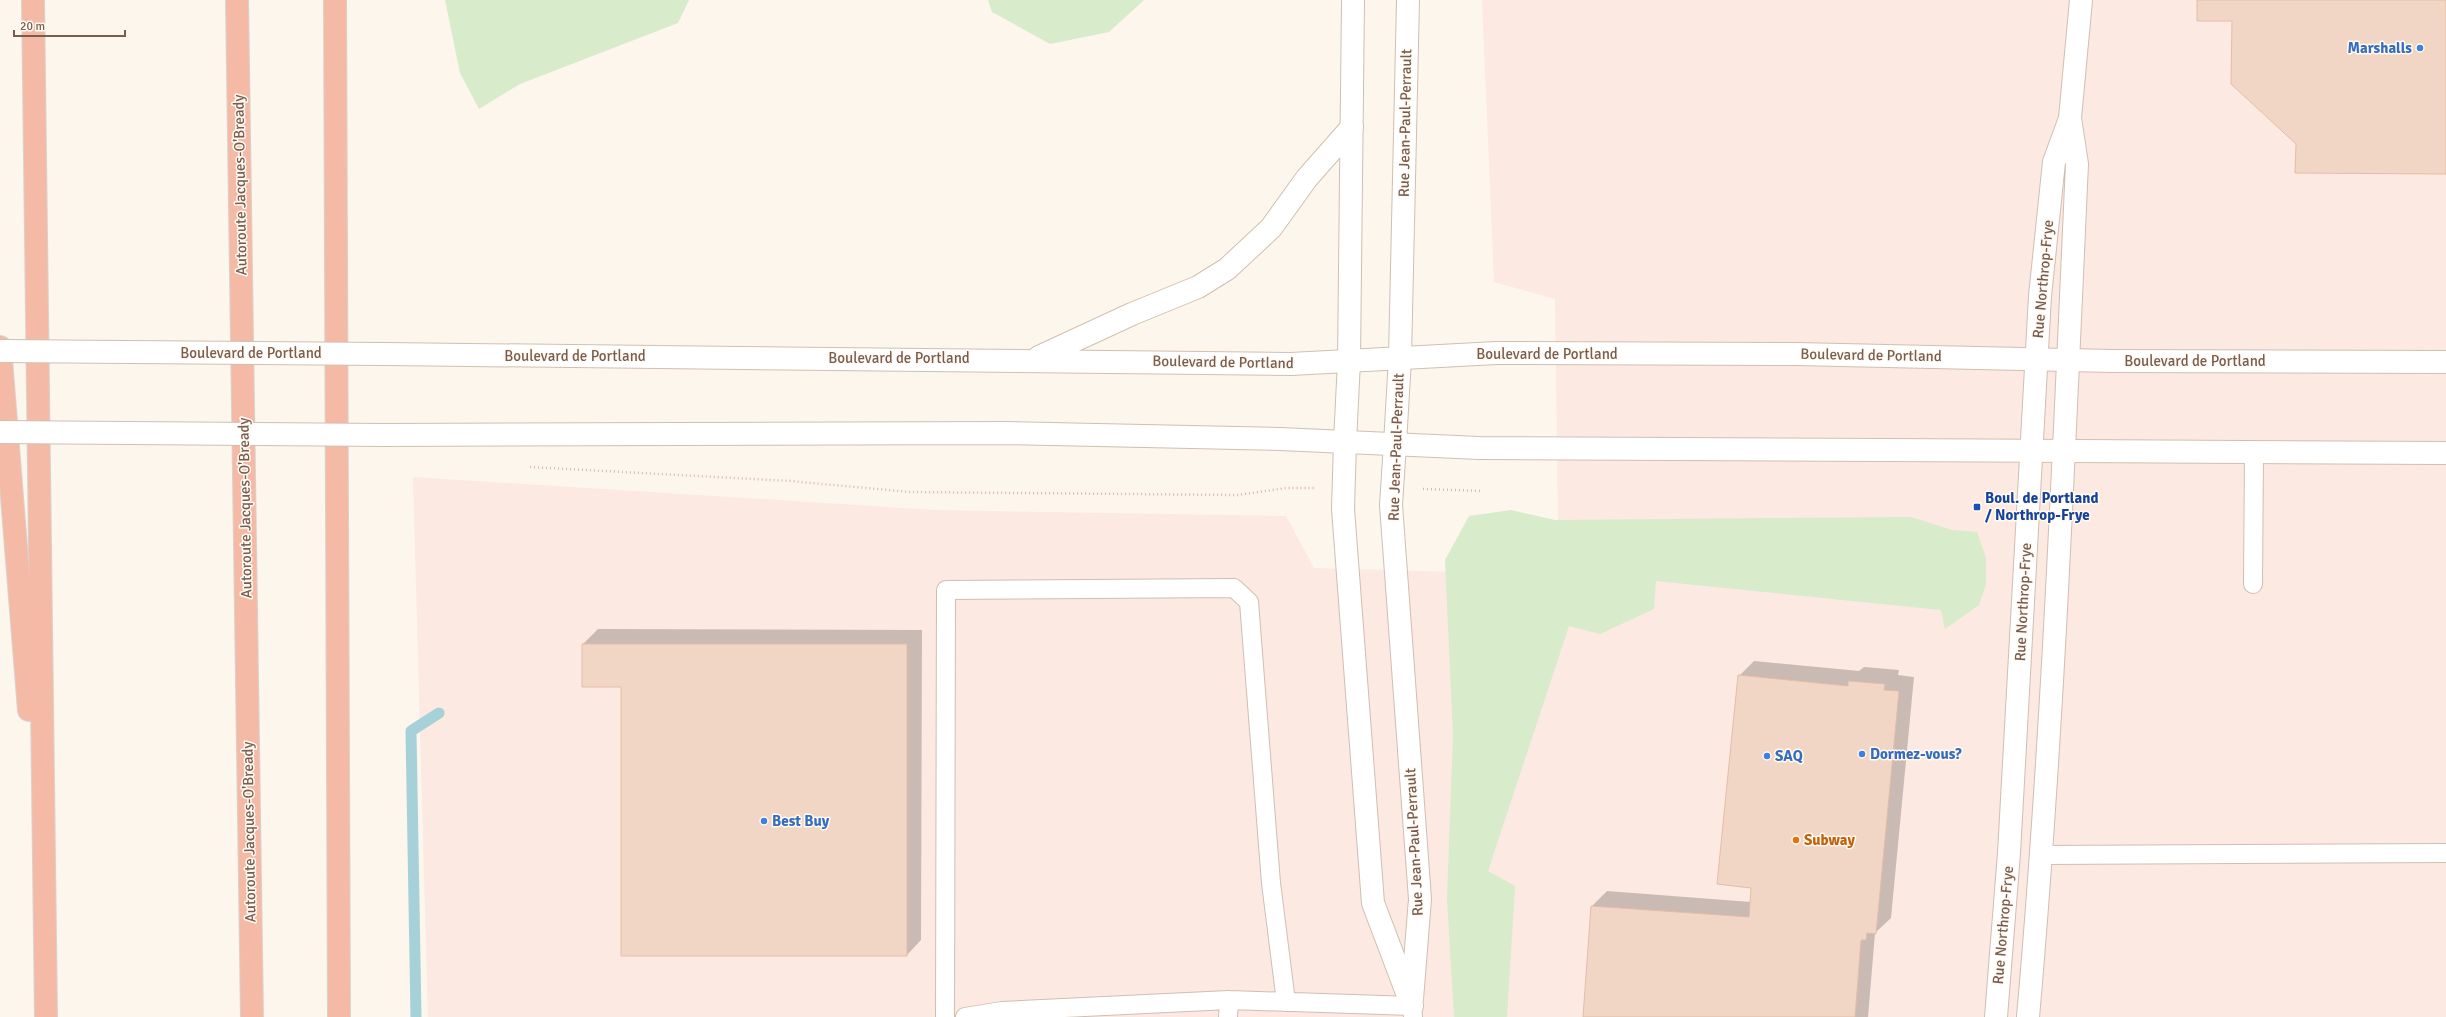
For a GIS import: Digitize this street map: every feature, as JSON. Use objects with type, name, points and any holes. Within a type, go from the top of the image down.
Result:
[{"type":"highway","points":[[33,0],[46,1017]]},
{"type":"highway","name":"Autoroute Jacques-O'Bready","points":[[237,0],[252,1017]]},
{"type":"highway","points":[[335,0],[339,1017]]},
{"type":"highway","points":[[0,347],[45,911]]},
{"type":"main road","points":[[1352,0],[1349,361],[1343,509],[1373,903],[1413,1012]]},
{"type":"main road","name":"Rue Jean-Paul-Perrault","points":[[1408,0],[1400,358],[1391,505],[1420,899],[1413,1012]]},
{"type":"main road","name":"Rue Northrop-Frye","points":[[2028,1017],[2042,855],[2068,360],[2077,164],[2070,118],[2081,0]]},
{"type":"main road","name":"Rue Northrop-Frye","points":[[1996,1017],[2010,846],[2036,359],[2054,162],[2070,118]]},
{"type":"main road","points":[[1034,359],[1132,314],[1182,295],[1227,269],[1271,228],[1307,178],[1352,126]]},
{"type":"main road","name":"Boulevard de Portland","points":[[0,351],[1034,359],[1291,364],[1504,353],[1891,355],[2068,360],[2446,362]]},
{"type":"main road","points":[[0,432],[385,435],[1007,433],[1345,442],[1487,448],[2446,453]]},
{"type":"lane","points":[[2254,453],[2254,584]]},
{"type":"lane","points":[[945,1017],[946,590],[1234,588],[1249,602],[1271,883],[1286,1002]]},
{"type":"lane","points":[[2042,855],[2446,853]]},
{"type":"lane","points":[[965,1017],[1002,1012],[1228,1009],[1286,1002],[1413,1012]]},
{"type":"path","points":[[522,467],[790,481],[933,493],[1238,494],[1283,488]]},
{"type":"path","points":[[1478,490],[1483,491]]},
{"type":"shaded area","points":[[1482,0],[2446,0],[2446,1017],[428,1017],[413,477],[934,510],[1286,516],[1314,568],[1456,572],[1558,526],[1555,299],[1494,282]]},
{"type":"green space","points":[[445,0],[689,0],[678,23],[520,84],[479,109],[460,73]]},
{"type":"green space","points":[[988,0],[1144,0],[1109,32],[1050,44],[992,12]]},
{"type":"green space","points":[[1511,510],[1555,520],[1911,517],[1952,530],[1977,532],[1986,558],[1986,584],[1979,605],[1945,629],[1941,610],[1656,581],[1654,609],[1600,634],[1569,626],[1488,871],[1515,886],[1507,1017],[1454,1017],[1447,899],[1453,735],[1445,560],[1469,516]]},
{"type":"building","points":[[2197,0],[2446,0],[2446,174],[2295,173],[2296,144],[2231,84],[2232,21],[2197,21]]},
{"type":"building","name":"Best Buy","points":[[582,644],[907,644],[907,956],[621,956],[621,687],[582,687]]},
{"type":"building","points":[[1738,675],[1848,686],[1848,681],[1885,684],[1884,690],[1899,691],[1876,934],[1867,933],[1866,940],[1861,940],[1855,1017],[1583,1017],[1591,906],[1749,917],[1751,888],[1717,884]]},
{"type":"waterway","points":[[416,1017],[411,731],[439,713]]},
{"type":"place","name":"Marshalls","points":[[2420,48]]},
{"type":"place","name":"Boul. de Portland / Northrop-Frye","points":[[1977,507]]},
{"type":"place","name":"Dormez-vous?","points":[[1862,754]]},
{"type":"place","name":"SAQ","points":[[1767,756]]},
{"type":"place","name":"Best Buy","points":[[764,821]]},
{"type":"place","name":"Subway","points":[[1796,840]]}]
